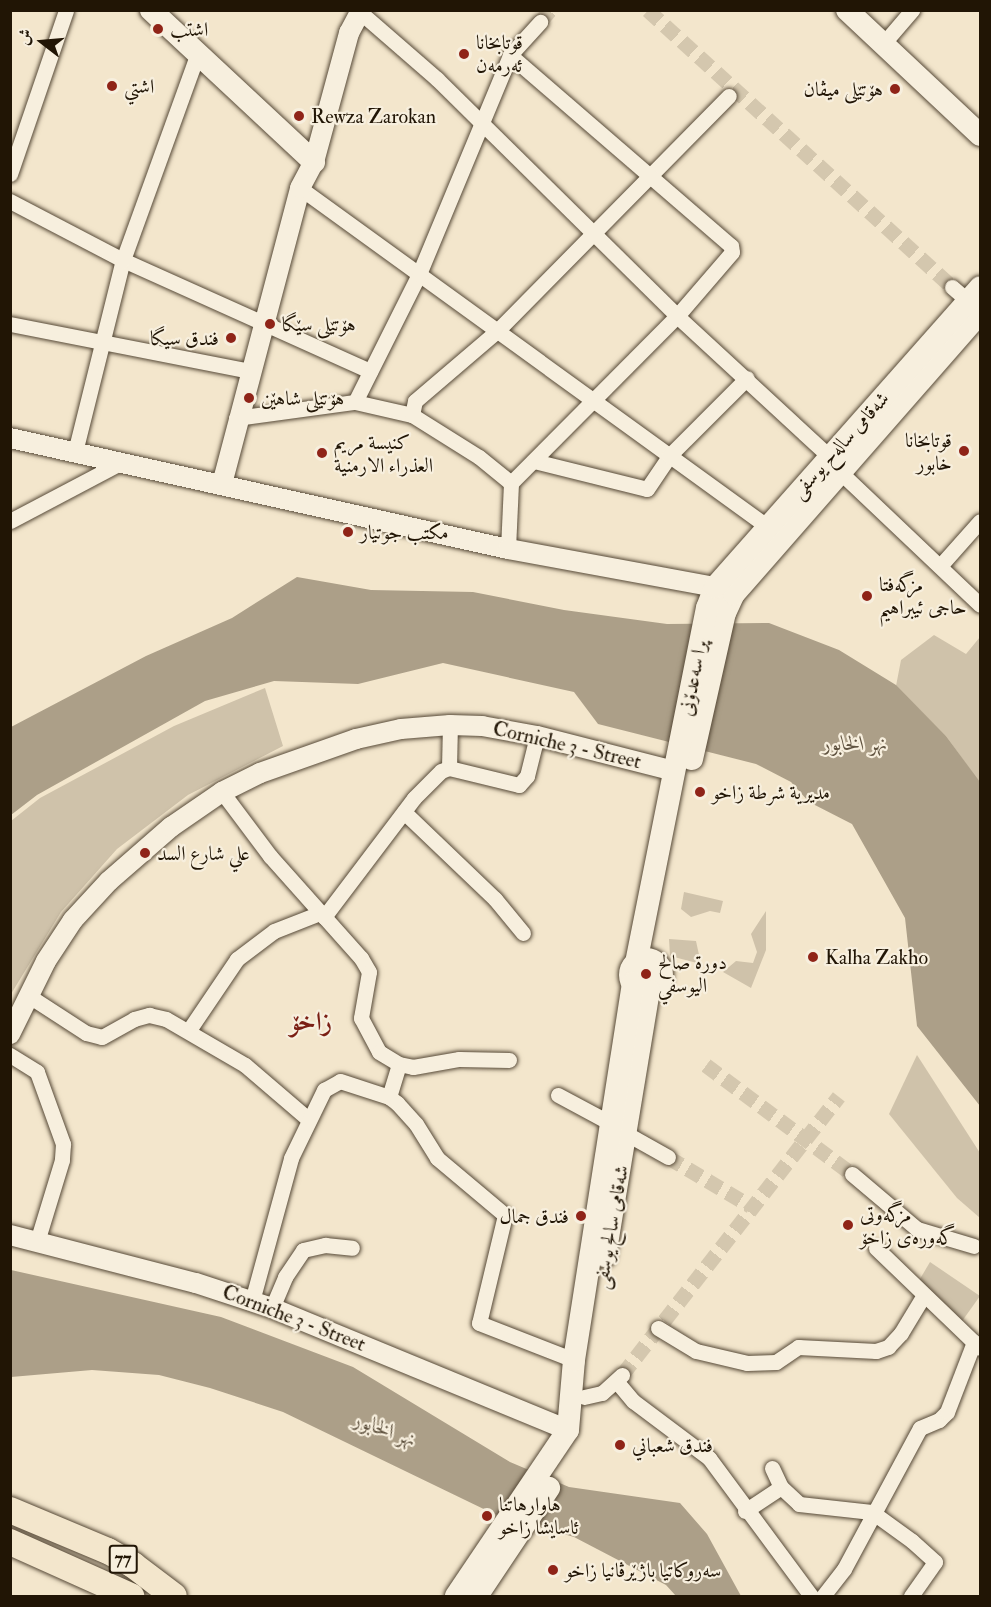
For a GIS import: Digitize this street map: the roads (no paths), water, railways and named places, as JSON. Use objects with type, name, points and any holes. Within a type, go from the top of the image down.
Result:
[{"type":"highway","name":"77","points":[[10,1510],[125,1560],[174,1596]]},
{"type":"highway","name":"77","points":[[10,1542],[131,1596]]},
{"type":"main road","points":[[151,10],[197,56],[314,162]]},
{"type":"main road","points":[[847,10],[981,135]]},
{"type":"main road","name":"شەقامی سالەح یوسفی","points":[[716,603],[740,585],[835,464],[974,302]]},
{"type":"main road","name":"شەقامی سالەح یوسفی","points":[[716,603],[768,527],[835,464]]},
{"type":"main road","name":"پرا سەعدۆنی","points":[[686,749],[716,603]]},
{"type":"main road","name":"شەقامی سالح یوسفی","points":[[564,1447],[581,1431],[587,1361],[642,975],[674,771],[686,749]]},
{"type":"main road","name":"شەقامی سالح یوسفی","points":[[642,975],[686,749]]},
{"type":"main road","name":"شەقامی سالح یوسفی","points":[[564,1447],[574,1360],[619,1128]]},
{"type":"main road","points":[[456,1596],[478,1585],[564,1447]]},
{"type":"street","points":[[10,174],[66,10]]},
{"type":"street","points":[[883,44],[912,10]]},
{"type":"street","points":[[222,484],[236,418],[300,188],[314,162],[349,33],[361,11],[437,79],[677,316],[747,378],[981,604]]},
{"type":"street","points":[[355,402],[419,274],[484,127],[510,55],[540,22]]},
{"type":"street","points":[[508,549],[512,483],[594,403],[677,316],[732,252],[730,246],[510,55]]},
{"type":"street","points":[[75,452],[123,260],[197,56]]},
{"type":"street","points":[[412,416],[415,401],[497,331],[729,96]]},
{"type":"street","points":[[300,188],[768,527]]},
{"type":"street","points":[[10,201],[123,260],[263,320],[370,371]]},
{"type":"street","points":[[10,324],[249,371]]},
{"type":"street","points":[[534,461],[647,489],[669,456],[747,378]]},
{"type":"street","points":[[236,418],[355,402],[412,416],[479,457],[512,483]]},
{"type":"street","points":[[10,438],[118,464],[222,484],[508,549],[716,603]]},
{"type":"street","points":[[10,521],[118,464]]},
{"type":"street","points":[[940,566],[981,521]]},
{"type":"street","points":[[449,768],[450,725]]},
{"type":"street","name":"Corniche 3 - Street","points":[[10,1034],[73,920],[109,881],[171,827],[222,792],[260,773],[356,739],[401,729],[450,725],[537,736],[674,771]]},
{"type":"street","points":[[189,1030],[237,959],[274,931],[322,915],[404,812],[441,771],[449,768],[519,785],[527,776],[537,736]]},
{"type":"street","points":[[222,792],[270,856],[369,972],[362,1025],[379,1052],[399,1064],[427,1066],[459,1059],[509,1060]]},
{"type":"street","points":[[404,812],[495,898],[524,933]]},
{"type":"street","points":[[29,996],[86,1033],[102,1037],[134,1019],[149,1016],[189,1030],[245,1065],[308,1119]]},
{"type":"street","points":[[10,1055],[37,1072],[63,1144],[62,1160],[37,1242]]},
{"type":"street","points":[[388,1097],[399,1064]]},
{"type":"street","points":[[252,1301],[288,1168],[308,1119],[332,1082],[339,1081],[388,1097],[416,1124],[437,1158],[505,1215],[479,1323],[574,1360]]},
{"type":"street","points":[[558,1095],[668,1157]]},
{"type":"street","points":[[852,1174],[916,1229],[974,1246]]},
{"type":"street","name":"Corniche 3 - Street","points":[[10,1235],[196,1282],[272,1308],[564,1447]]},
{"type":"street","points":[[272,1308],[285,1277],[303,1250],[325,1245],[352,1248]]},
{"type":"street","points":[[823,1596],[844,1569],[872,1512],[920,1428],[939,1420],[947,1412],[977,1345],[876,1248]]},
{"type":"street","points":[[658,1328],[696,1352],[747,1363],[776,1362],[798,1347],[876,1351],[888,1347],[901,1333],[924,1295]]},
{"type":"street","points":[[584,1397],[602,1392],[619,1379],[633,1401],[710,1458],[746,1511],[811,1596]]},
{"type":"street","points":[[772,1468],[781,1488],[800,1504],[872,1512],[935,1562],[911,1596]]},
{"type":"street","points":[[746,1511],[781,1488]]},
{"type":"water","name":"نهر الخابور","points":[[297,577],[371,590],[473,592],[564,610],[667,624],[769,623],[839,650],[896,685],[946,736],[980,782],[980,1106],[917,1026],[905,918],[852,824],[809,802],[791,782],[756,764],[598,724],[574,692],[443,663],[358,684],[274,681],[205,701],[37,795],[11,815],[11,727],[146,656],[232,618]]},
{"type":"water","name":"نهر الخابور","points":[[11,1270],[221,1317],[353,1367],[510,1462],[569,1487],[680,1503],[707,1534],[741,1596],[676,1596],[666,1585],[574,1537],[494,1514],[283,1412],[210,1388],[159,1375],[92,1370],[11,1377]]},
{"type":"tunnel","points":[[540,22],[550,10]]},
{"type":"tunnel","points":[[648,10],[952,287]]},
{"type":"tunnel","points":[[706,1065],[852,1174]]},
{"type":"tunnel","points":[[622,1375],[839,1096]]},
{"type":"tunnel","points":[[668,1157],[751,1206]]},
{"type":"place","name":"اشتب","points":[[158,29]]},
{"type":"place","name":"قوتابخانا ئه‌رمه‌ن","points":[[464,54]]},
{"type":"place","name":"اشتي","points":[[112,86]]},
{"type":"place","name":"هۆتێلی میڤان","points":[[895,89]]},
{"type":"place","name":"Rewza Zarokan","points":[[299,116]]},
{"type":"place","name":"هۆتێلی سێگا","points":[[270,324]]},
{"type":"place","name":"فندق سيگا","points":[[231,338]]},
{"type":"place","name":"هۆتێلی شاهێن","points":[[249,398]]},
{"type":"place","name":"قوتابخانا خابور","points":[[964,451]]},
{"type":"place","name":"كنيسة مريم العذراء الارمنية","points":[[322,453]]},
{"type":"place","name":"مکتب جوتیار","points":[[348,532]]},
{"type":"place","name":"مزگه‌فتا حاجى ئيبراهيم","points":[[867,596]]},
{"type":"place","name":"مديرية شرطة زاخو","points":[[700,792]]},
{"type":"place","name":"علي شارع السد","points":[[145,853]]},
{"type":"place","name":"Kalha Zakho","points":[[813,957]]},
{"type":"place","name":"دورة صالح اليوسفي","points":[[646,974]]},
{"type":"place","name":"فندق جمال","points":[[581,1216]]},
{"type":"place","name":"مزگەوتی گەورەی زاخۆ","points":[[848,1225]]},
{"type":"place","name":"فندق شعباني","points":[[620,1445]]},
{"type":"place","name":"هاوارهاتنا ئاسایشا زاخو","points":[[487,1516]]},
{"type":"place","name":"سه‌روكاتيا باژێرڤانيا زاخو","points":[[553,1570]]},
{"type":"district","name":"زاخۆ","points":[[311,1023]]}]
